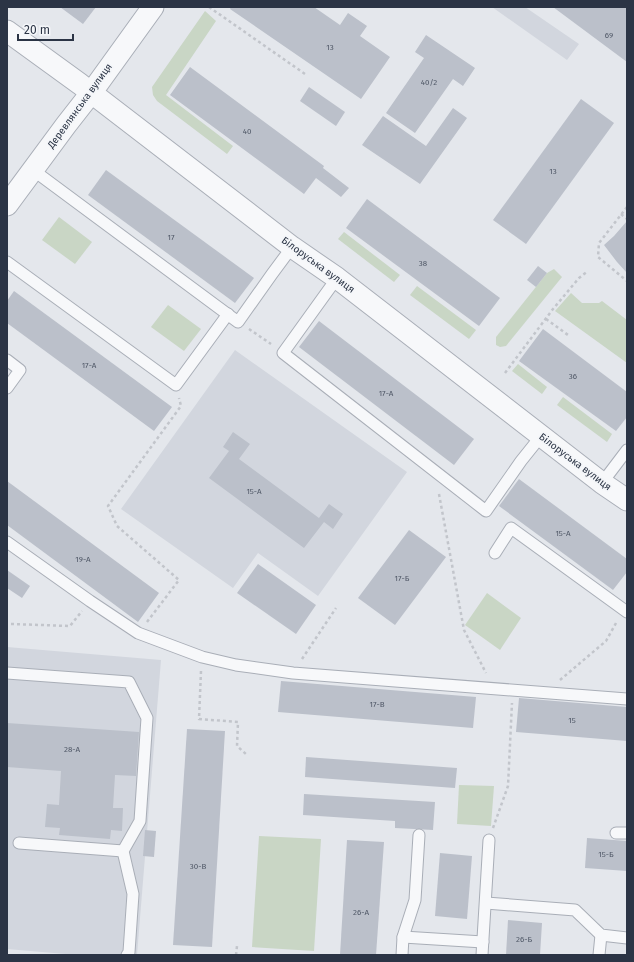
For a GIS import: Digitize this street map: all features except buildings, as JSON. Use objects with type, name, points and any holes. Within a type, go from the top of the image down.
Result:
[{"type":"street","name":"Деревлянська вулиця","points":[[7,205],[153,7]]},
{"type":"street","name":"Білоруська вулиця","points":[[7,31],[91,93],[292,247],[337,278],[602,483],[627,500]]},
{"type":"lane","points":[[34,170],[238,322],[292,247]]},
{"type":"lane","points":[[7,262],[176,385],[228,314]]},
{"type":"lane","points":[[337,278],[283,352],[486,511],[521,461],[541,436]]},
{"type":"lane","points":[[7,360],[20,370],[7,388]]},
{"type":"lane","points":[[602,483],[627,450]]},
{"type":"lane","points":[[495,553],[511,528],[626,608]]},
{"type":"lane","points":[[7,542],[138,633],[202,657],[236,666],[293,674],[627,699]]},
{"type":"lane","points":[[7,673],[129,682],[147,718],[140,821],[123,851],[133,894],[129,952],[127,955]]},
{"type":"lane","points":[[402,955],[403,937],[415,900],[419,835]]},
{"type":"lane","points":[[482,955],[489,840]]},
{"type":"lane","points":[[19,843],[123,851]]},
{"type":"lane","points":[[486,903],[575,910],[601,935],[627,938]]},
{"type":"lane","points":[[599,955],[601,935]]},
{"type":"lane","points":[[403,937],[483,942]]},
{"type":"path","points":[[209,7],[305,74]]},
{"type":"path","points":[[627,208],[599,243],[598,257],[627,281]]},
{"type":"path","points":[[621,214],[627,219]]},
{"type":"path","points":[[505,373],[579,278],[588,271]]},
{"type":"path","points":[[546,319],[568,335]]},
{"type":"path","points":[[238,322],[283,352]]},
{"type":"path","points":[[138,633],[179,580],[117,526],[108,506],[181,406],[176,385]]},
{"type":"path","points":[[435,471],[464,630],[495,689]]},
{"type":"path","points":[[11,624],[70,626],[90,601]]},
{"type":"path","points":[[293,674],[336,608]]},
{"type":"path","points":[[544,693],[606,641],[626,608]]},
{"type":"path","points":[[200,685],[199,719],[238,722],[237,746],[247,756]]},
{"type":"path","points":[[489,840],[508,786],[513,691]]},
{"type":"path","points":[[236,955],[237,946]]},
{"type":"shaded area","points":[[492,7],[525,7],[579,44],[567,60]]},
{"type":"shaded area","points":[[235,350],[407,472],[318,596],[258,553],[233,588],[121,509]]},
{"type":"shaded area","points":[[7,647],[161,660],[137,955],[77,955],[7,949]]},
{"type":"green space","points":[[205,11],[216,21],[166,95],[233,146],[227,154],[157,101],[153,95],[152,87]]},
{"type":"green space","points":[[59,217],[92,242],[75,264],[42,240]]},
{"type":"green space","points":[[344,232],[400,275],[394,282],[338,239]]},
{"type":"green space","points":[[554,269],[562,277],[506,346],[500,347],[496,345],[496,337],[547,273]]},
{"type":"green space","points":[[417,286],[476,330],[469,339],[410,295]]},
{"type":"green space","points":[[571,293],[582,303],[599,303],[602,301],[627,320],[627,363],[555,311]]},
{"type":"green space","points":[[168,305],[201,329],[184,351],[151,327]]},
{"type":"green space","points":[[518,364],[547,387],[542,394],[512,371]]},
{"type":"green space","points":[[563,397],[612,434],[607,442],[557,405]]},
{"type":"green space","points":[[487,593],[521,618],[500,650],[465,625]]},
{"type":"green space","points":[[459,785],[494,786],[491,826],[457,824]]},
{"type":"green space","points":[[259,836],[321,839],[314,951],[252,947]]}]
